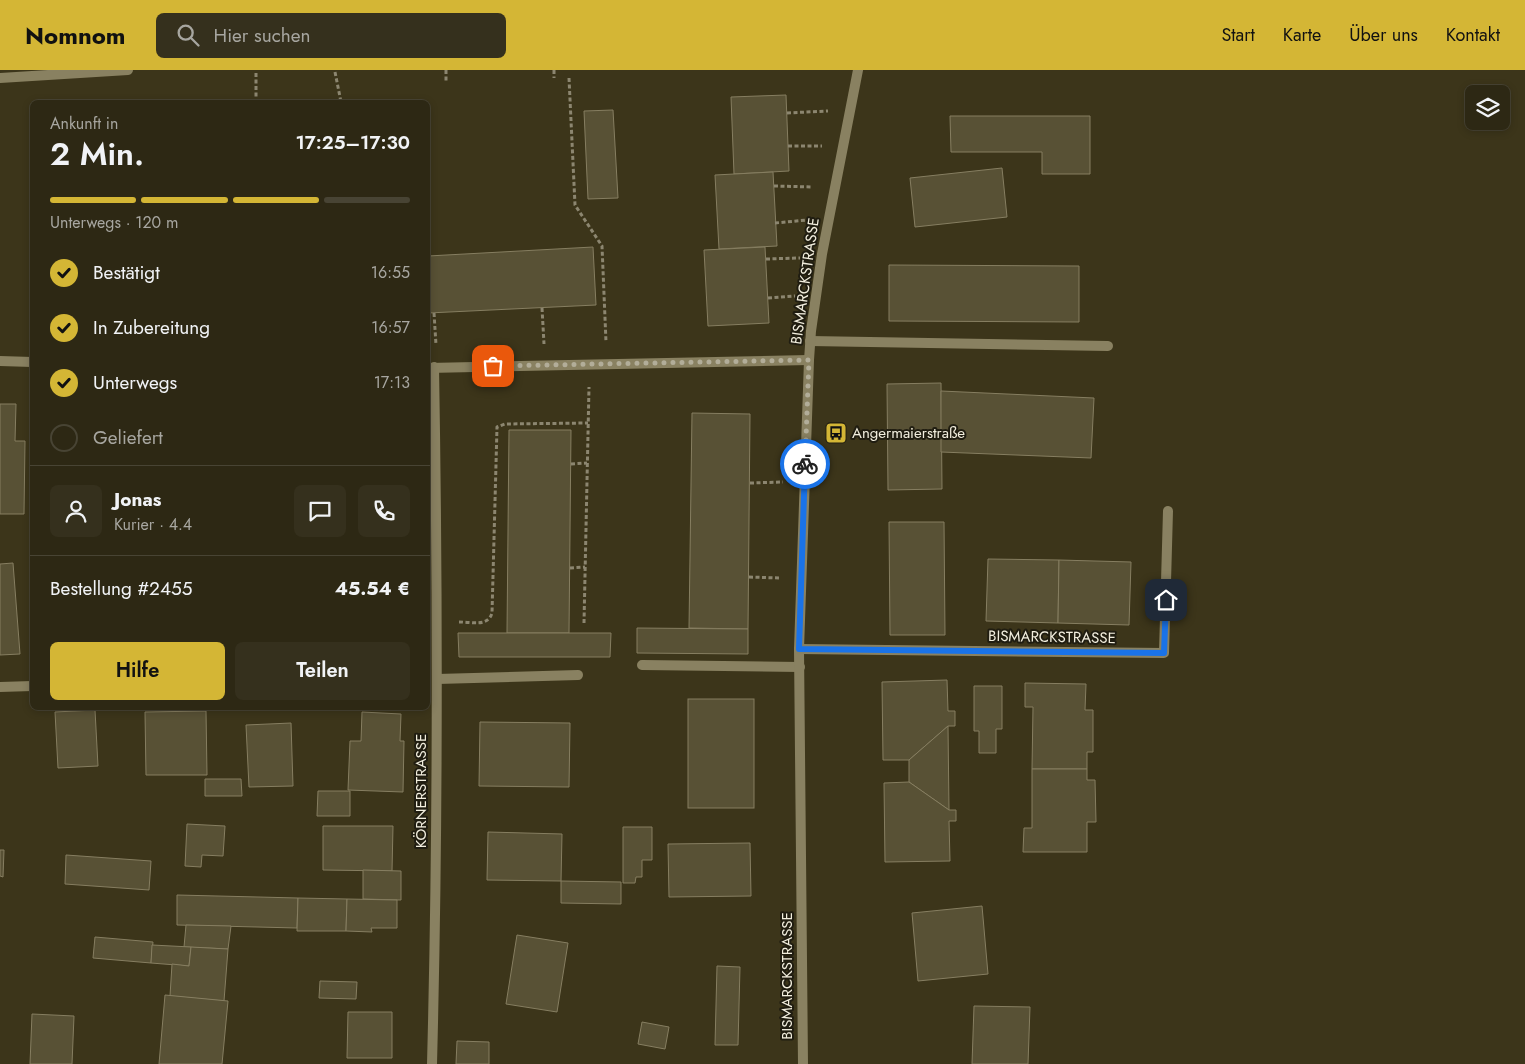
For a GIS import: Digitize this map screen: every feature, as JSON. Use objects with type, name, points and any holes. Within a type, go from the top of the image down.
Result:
[{"type":"street","points":[[0,78],[128,70]]},
{"type":"street","name":"BISMARCKSTRASSE","points":[[803,1064],[799,649],[810,341],[822,254],[858,70]]},
{"type":"street","points":[[810,341],[1108,346]]},
{"type":"street","points":[[431,368],[809,360]]},
{"type":"street","points":[[0,361],[30,362]]},
{"type":"street","name":"KÖRNERSTRASSE","points":[[431,368],[435,952],[432,1064]]},
{"type":"street","name":"BISMARCKSTRASSE","points":[[799,649],[1164,653],[1168,511]]},
{"type":"street","points":[[642,665],[800,667]]},
{"type":"street","points":[[432,679],[578,675]]},
{"type":"street","points":[[0,687],[30,686]]},
{"type":"path","points":[[446,70],[446,81]]},
{"type":"path","points":[[554,70],[554,78]]},
{"type":"path","points":[[335,72],[340,100]]},
{"type":"path","points":[[256,73],[256,100]]},
{"type":"path","points":[[569,78],[575,205],[602,246],[606,347]]},
{"type":"path","points":[[786,113],[829,111]]},
{"type":"path","points":[[788,146],[823,146]]},
{"type":"path","points":[[774,186],[816,187]]},
{"type":"path","points":[[775,223],[810,220]]},
{"type":"path","points":[[766,258],[804,258]]},
{"type":"path","points":[[768,298],[798,296]]},
{"type":"path","points":[[542,308],[544,349]]},
{"type":"path","points":[[434,313],[436,351]]},
{"type":"path","points":[[584,623],[589,384]]},
{"type":"path","points":[[451,622],[487,622],[492,612],[497,427],[505,424],[588,424]]},
{"type":"path","points":[[571,464],[587,463]]},
{"type":"path","points":[[750,483],[783,482]]},
{"type":"path","points":[[570,568],[585,567]]},
{"type":"path","points":[[749,577],[780,578]]},
{"type":"building","points":[[786,95],[789,171],[734,174],[731,97]]},
{"type":"building","points":[[613,110],[618,198],[588,199],[584,111]]},
{"type":"building","points":[[950,116],[1090,116],[1090,174],[1042,174],[1042,152],[951,152]]},
{"type":"building","points":[[1002,168],[1007,217],[915,227],[910,178]]},
{"type":"building","points":[[773,172],[777,246],[719,249],[715,175]]},
{"type":"building","points":[[593,247],[596,305],[430,313],[430,256]]},
{"type":"building","points":[[765,247],[769,323],[708,326],[704,250]]},
{"type":"building","points":[[889,265],[1079,266],[1079,322],[889,321]]},
{"type":"building","points":[[941,383],[942,489],[888,490],[887,384]]},
{"type":"building","points":[[941,391],[1094,398],[1091,458],[941,452]]},
{"type":"building","points":[[0,404],[16,404],[15,441],[25,441],[24,514],[0,514]]},
{"type":"building","points":[[692,413],[750,414],[748,629],[689,628]]},
{"type":"building","points":[[509,430],[571,430],[569,633],[507,633]]},
{"type":"building","points":[[889,522],[944,522],[945,635],[890,635]]},
{"type":"building","points":[[988,559],[1059,560],[1058,623],[986,621]]},
{"type":"building","points":[[1059,560],[1131,562],[1129,625],[1058,623]]},
{"type":"building","points":[[13,563],[20,654],[0,655],[0,564]]},
{"type":"building","points":[[637,628],[748,629],[748,654],[637,653]]},
{"type":"building","points":[[458,633],[611,633],[610,657],[459,657]]},
{"type":"building","points":[[947,680],[948,711],[955,711],[955,726],[948,726],[909,760],[883,760],[882,682]]},
{"type":"building","points":[[1025,683],[1086,684],[1085,710],[1093,710],[1093,752],[1087,752],[1087,769],[1032,769],[1033,707],[1025,707]]},
{"type":"building","points":[[974,686],[1002,686],[1002,729],[996,729],[996,753],[979,753],[979,731],[974,731]]},
{"type":"building","points":[[688,699],[754,699],[754,808],[688,808]]},
{"type":"building","points":[[95,710],[98,766],[58,768],[55,712]]},
{"type":"building","points":[[206,711],[207,775],[146,775],[145,712]]},
{"type":"building","points":[[362,712],[401,714],[400,741],[404,741],[403,792],[348,790],[350,741],[361,741]]},
{"type":"building","points":[[480,722],[570,723],[569,787],[479,786]]},
{"type":"building","points":[[291,723],[293,786],[249,787],[246,725]]},
{"type":"building","points":[[948,726],[949,810],[909,782],[909,760]]},
{"type":"building","points":[[1032,769],[1087,769],[1087,780],[1095,780],[1096,822],[1087,822],[1087,852],[1023,852],[1024,828],[1032,828]]},
{"type":"building","points":[[205,779],[241,779],[242,796],[205,796]]},
{"type":"building","points":[[909,782],[949,810],[956,810],[956,821],[949,821],[950,861],[885,862],[884,783]]},
{"type":"building","points":[[318,791],[350,791],[350,816],[317,816]]},
{"type":"building","points":[[187,824],[225,826],[223,856],[202,855],[201,867],[185,866]]},
{"type":"building","points":[[323,826],[393,826],[392,871],[323,870]]},
{"type":"building","points":[[623,827],[652,827],[652,860],[642,860],[642,877],[636,877],[635,883],[623,883]]},
{"type":"building","points":[[488,832],[562,834],[561,881],[487,880]]},
{"type":"building","points":[[750,843],[751,896],[669,897],[668,844]]},
{"type":"building","points":[[0,850],[4,850],[3,877],[0,876]]},
{"type":"building","points":[[66,855],[151,861],[149,890],[65,884]]},
{"type":"building","points":[[363,870],[401,871],[401,900],[363,899]]},
{"type":"building","points":[[561,881],[621,882],[621,904],[561,903]]},
{"type":"building","points":[[177,895],[298,898],[297,928],[177,925]]},
{"type":"building","points":[[298,898],[347,899],[346,931],[297,931]]},
{"type":"building","points":[[347,899],[397,900],[397,928],[371,928],[372,932],[346,931]]},
{"type":"building","points":[[982,906],[988,974],[918,981],[912,913]]},
{"type":"building","points":[[186,925],[231,926],[228,949],[184,947]]},
{"type":"building","points":[[517,935],[568,943],[557,1012],[506,1004]]},
{"type":"building","points":[[95,937],[153,942],[151,963],[93,958]]},
{"type":"building","points":[[152,945],[191,947],[189,966],[151,963]]},
{"type":"building","points":[[191,947],[228,949],[224,1001],[170,996],[172,964],[189,966]]},
{"type":"building","points":[[717,966],[740,967],[738,1045],[715,1045]]},
{"type":"building","points":[[320,981],[357,982],[356,999],[319,998]]},
{"type":"building","points":[[165,995],[228,1001],[222,1064],[159,1064]]},
{"type":"building","points":[[974,1006],[1030,1007],[1028,1064],[972,1064]]},
{"type":"building","points":[[348,1012],[392,1012],[392,1058],[347,1058]]},
{"type":"building","points":[[32,1014],[74,1016],[72,1064],[30,1064]]},
{"type":"building","points":[[642,1022],[669,1027],[665,1049],[638,1044]]},
{"type":"building","points":[[457,1041],[489,1042],[489,1064],[456,1064]]},
{"type":"way so far","points":[[493,366],[809,360],[805,464]]},
{"type":"place","name":"Angermaierstraße","points":[[836,433]]},
{"type":"route","points":[[805,464],[799,649],[1164,653],[1166,600]]}]
